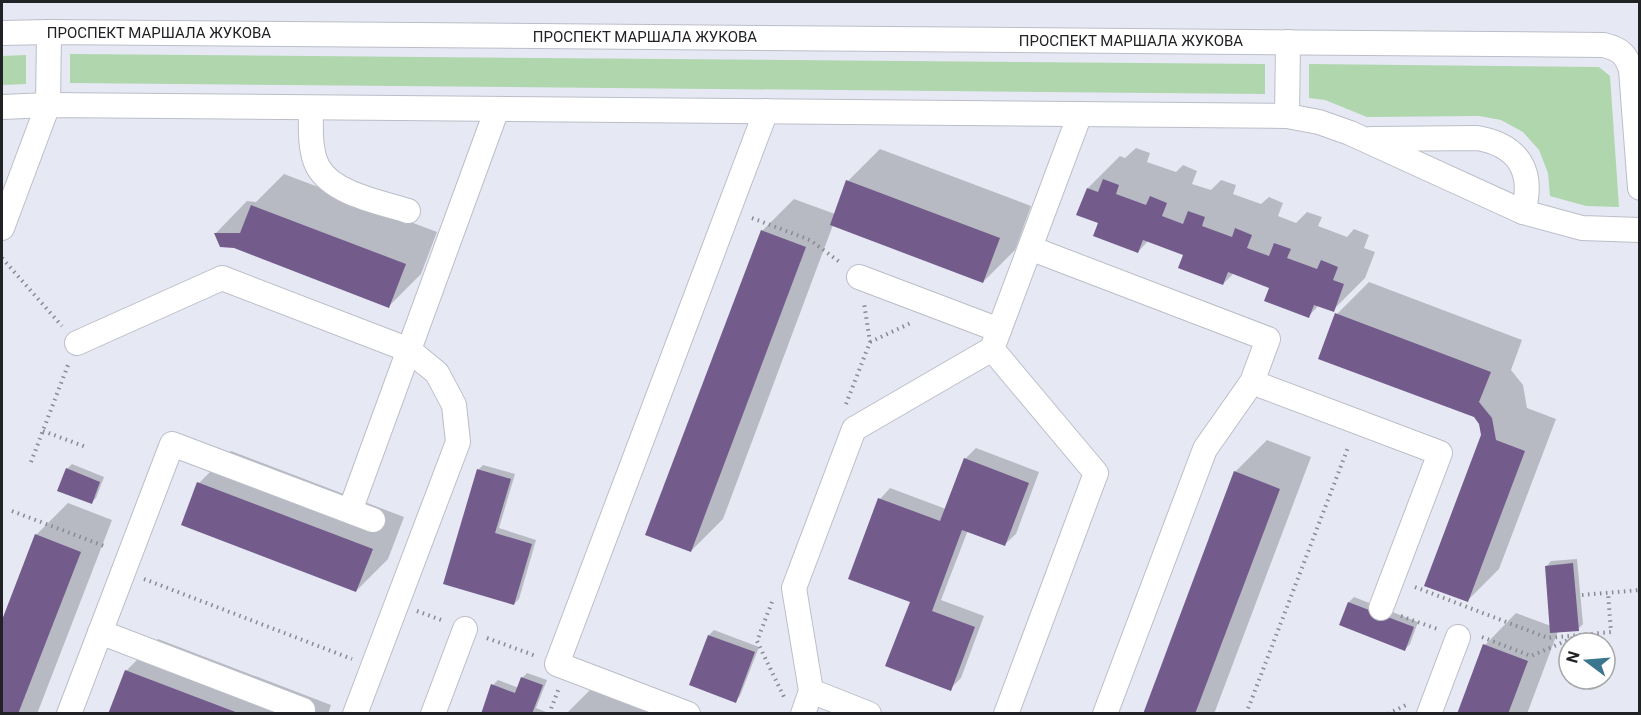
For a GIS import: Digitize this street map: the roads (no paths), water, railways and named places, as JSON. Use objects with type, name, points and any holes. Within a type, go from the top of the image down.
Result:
[{"type":"street","points":[[2,228],[48,105],[49,32]]},
{"type":"street","name":"ПРОСПЕКТ МАРШАЛА ЖУКОВА","points":[[2,33],[1604,45],[1617,48],[1635,69]]},
{"type":"street","points":[[1287,116],[1288,42]]},
{"type":"street","points":[[1635,69],[1640,188]]},
{"type":"street","points":[[2,107],[48,105],[1287,116],[1319,122],[1363,139],[1523,212],[1582,228],[1640,230]]},
{"type":"street","points":[[311,108],[311,141],[318,167],[335,187],[408,211]]},
{"type":"street","points":[[350,511],[497,109]]},
{"type":"street","points":[[688,714],[557,664],[766,111]]},
{"type":"street","points":[[869,714],[800,703],[794,588],[854,429],[995,339],[1080,114]]},
{"type":"street","points":[[1363,139],[1477,138],[1494,141],[1509,149],[1520,162],[1527,178],[1528,195],[1523,212]]},
{"type":"street","points":[[1030,248],[1268,339],[1252,382],[1205,449],[1105,714]]},
{"type":"street","points":[[860,277],[942,309],[995,339],[1096,473],[1006,714]]},
{"type":"street","points":[[77,343],[222,278],[409,350],[437,373],[454,405],[458,442],[355,714]]},
{"type":"street","points":[[1252,382],[1440,453],[1381,608]]},
{"type":"street","points":[[69,714],[172,444],[373,520]]},
{"type":"street","points":[[433,714],[465,630]]},
{"type":"street","points":[[100,632],[303,710]]},
{"type":"street","points":[[1429,714],[1458,637]]}]
